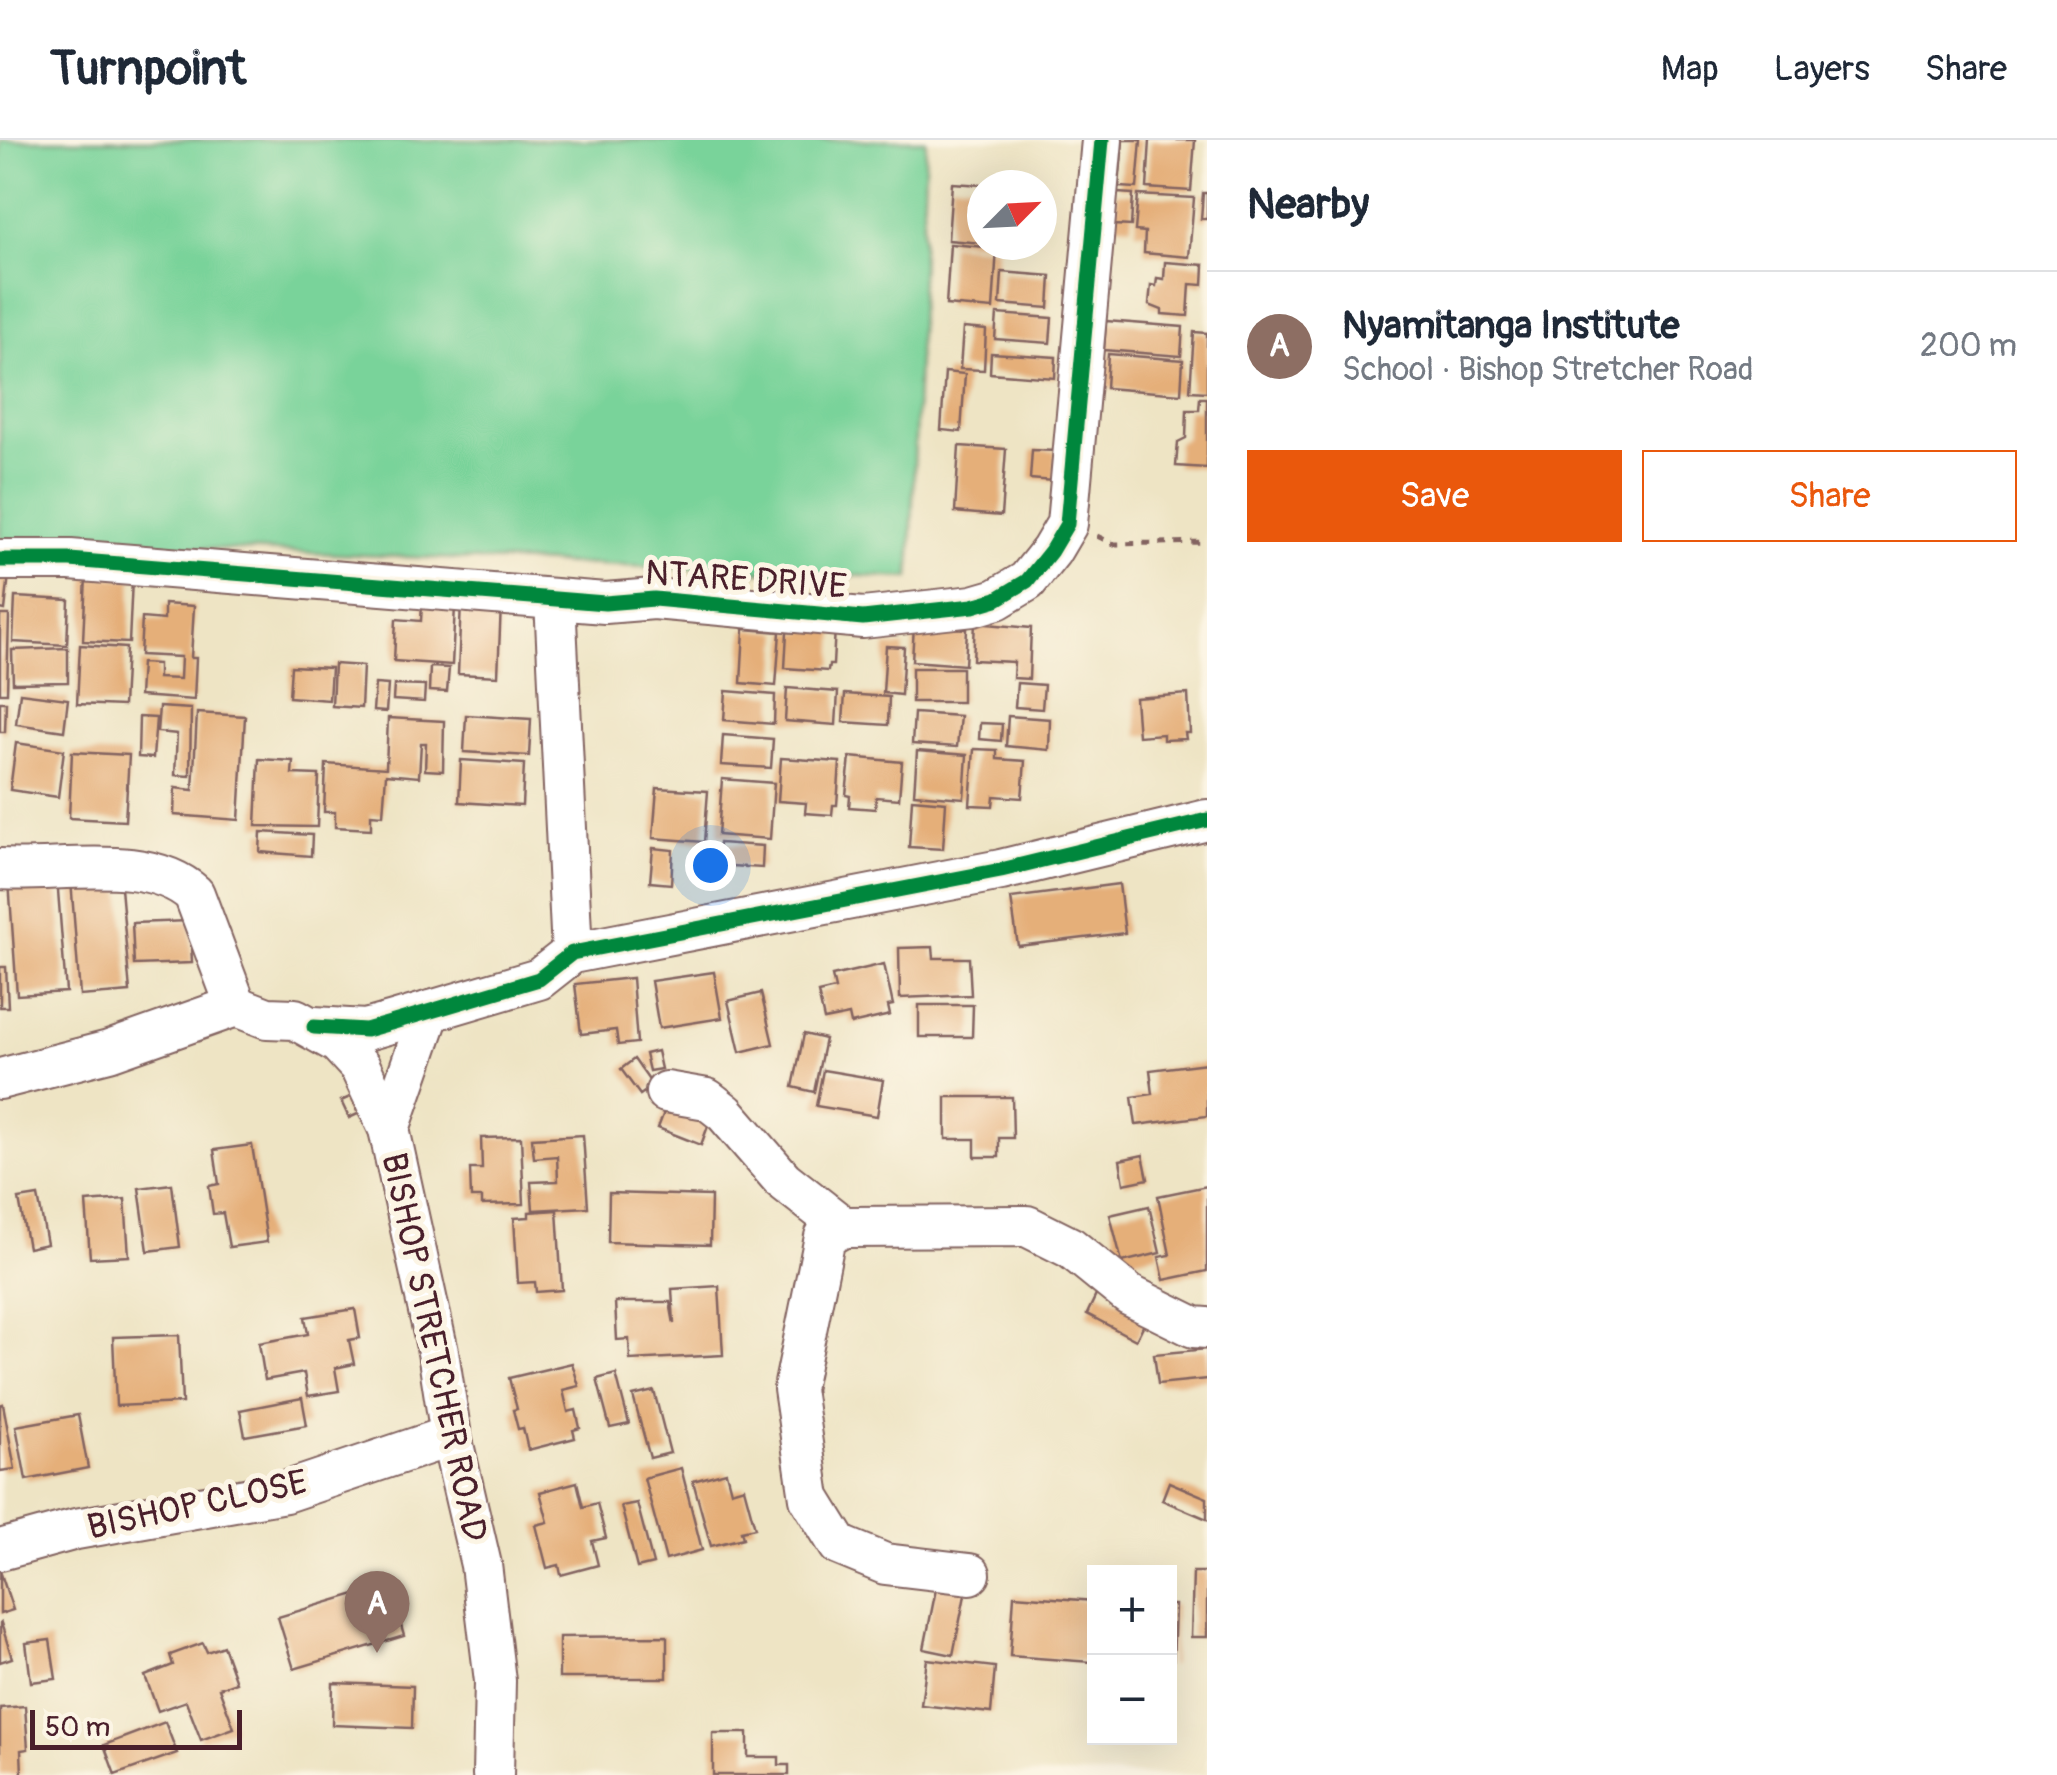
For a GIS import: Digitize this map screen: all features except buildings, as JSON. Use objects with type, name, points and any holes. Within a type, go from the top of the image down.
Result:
[{"type":"street","name":"NTARE DRIVE","points":[[0,560],[70,560],[606,603],[654,599],[863,618],[997,600],[1027,581],[1067,524],[1102,140]]},
{"type":"street","points":[[556,600],[572,953]]},
{"type":"street","points":[[314,1028],[366,1030],[540,979],[572,953],[1001,870],[1207,820]]},
{"type":"street","points":[[0,868],[129,870],[180,881],[194,894],[236,1006],[109,1051],[0,1079]]},
{"type":"street","name":"BISHOP STRETCHER ROAD","points":[[236,1006],[267,1018],[295,1019],[338,1043],[360,1067],[389,1129],[438,1352],[450,1436],[481,1565],[495,1681],[493,1775]]},
{"type":"street","points":[[389,1129],[430,1011]]},
{"type":"street","points":[[666,1092],[706,1099],[725,1113],[783,1180],[843,1227]]},
{"type":"street","points":[[970,1574],[884,1564],[839,1545],[810,1498],[794,1389],[825,1237],[843,1227],[1028,1226],[1070,1248],[1129,1295],[1194,1327],[1207,1328]]},
{"type":"street","name":"BISHOP CLOSE","points":[[0,1550],[76,1529],[284,1492],[450,1436]]},
{"type":"path","points":[[1067,524],[1114,544],[1207,542]]},
{"type":"green space","points":[[0,140],[926,140],[910,578],[0,540]]},
{"type":"cycle path","points":[[0,560],[70,560],[605,603],[654,599],[863,618],[973,606],[997,599],[1027,581],[1067,524],[1102,140]]},
{"type":"cycle path","points":[[314,1027],[366,1030],[539,979],[572,953],[1001,870],[1207,820]]},
{"type":"place","name":"Nyamitanga Institute","points":[[377,1653]]}]
